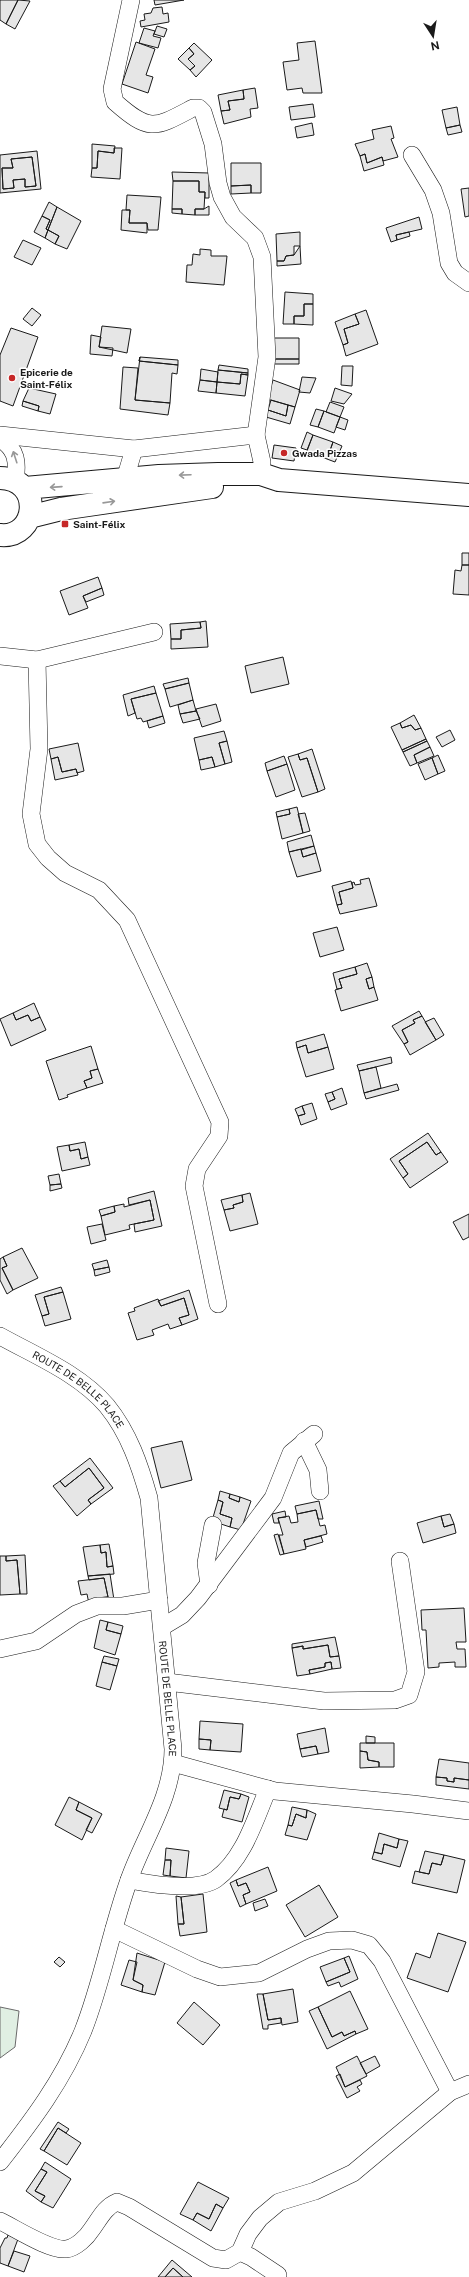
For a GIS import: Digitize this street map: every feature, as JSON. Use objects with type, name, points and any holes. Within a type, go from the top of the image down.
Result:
[{"type":"main road","points":[[13,482],[125,479],[181,475],[270,477],[469,496]]},
{"type":"main road","points":[[29,517],[61,509],[201,488],[257,486],[270,477]]},
{"type":"main road","points":[[0,535],[11,534],[19,530],[29,517],[32,507],[30,497],[13,482]]},
{"type":"street","points":[[131,0],[112,89],[115,102],[143,122],[154,125],[163,124],[193,108],[198,108],[203,112],[213,144],[218,183],[222,197],[234,217],[255,238],[262,256],[267,357],[256,435],[262,462],[270,477]]},
{"type":"street","points":[[412,155],[434,190],[441,213],[449,263],[455,273],[469,283]]},
{"type":"street","points":[[0,435],[134,449],[256,435]]},
{"type":"street","points":[[0,439],[13,451],[17,459],[13,482]]},
{"type":"street","points":[[125,479],[134,449]]},
{"type":"street","points":[[0,656],[37,660],[154,632]]},
{"type":"street","points":[[37,660],[38,749],[31,814],[37,844],[48,858],[65,873],[99,890],[127,920],[220,1122],[219,1136],[197,1169],[194,1186],[218,1304]]},
{"type":"street","name":"ROUTE DE BELLE PLACE","points":[[0,1336],[59,1368],[86,1386],[107,1406],[123,1431],[140,1464],[149,1498],[167,1682],[173,1763],[168,1790],[129,1880],[83,2031],[68,2063],[46,2102],[0,2162]]},
{"type":"street","points":[[162,1627],[182,1615],[209,1585],[273,1498],[291,1453],[309,1438],[318,1470],[320,1491]]},
{"type":"street","points":[[209,1585],[207,1556],[213,1525]]},
{"type":"street","points":[[167,1682],[324,1702],[395,1700],[409,1695],[416,1672],[400,1561]]},
{"type":"street","points":[[0,1648],[36,1641],[76,1614],[97,1606],[123,1606],[159,1600]]},
{"type":"street","points":[[173,1763],[268,1789],[469,1811]]},
{"type":"street","points":[[129,1880],[164,1886],[190,1885],[216,1880],[230,1866],[244,1845],[268,1789]]},
{"type":"street","points":[[114,1929],[197,1969],[220,1977],[259,1973],[308,1949],[329,1941],[352,1940],[369,1944],[382,1961],[450,2092]]},
{"type":"street","points":[[0,2221],[51,2246],[65,2249],[79,2243],[90,2232],[108,2206],[117,2202],[129,2207],[213,2258],[226,2260],[240,2252],[248,2234],[260,2218],[279,2202],[315,2191],[353,2173],[450,2092],[469,2084]]},
{"type":"street","points":[[240,2252],[278,2274]]},
{"type":"green space","points":[[0,2007],[19,2011],[15,2047],[0,2058]]},
{"type":"building","points":[[0,0],[18,0],[6,24],[0,20]]},
{"type":"building","points":[[18,0],[30,1],[15,29],[6,24]]},
{"type":"building","points":[[154,0],[184,0],[155,5]]},
{"type":"building","points":[[162,7],[163,14],[168,13],[169,22],[141,27],[140,21],[145,20],[144,14],[151,13],[153,8]]},
{"type":"building","points":[[157,26],[167,29],[164,37],[154,34]]},
{"type":"building","points":[[144,28],[155,31],[153,36],[161,38],[158,48],[139,43]]},
{"type":"building","points":[[315,41],[322,93],[303,93],[302,88],[287,90],[283,62],[299,60],[297,43]]},
{"type":"building","points":[[136,42],[155,49],[146,75],[153,77],[148,93],[122,84]]},
{"type":"building","points":[[194,43],[212,60],[196,77],[190,70],[195,66],[188,59],[194,54],[189,48]]},
{"type":"building","points":[[189,48],[194,54],[188,59],[195,66],[190,70],[178,59]]},
{"type":"building","points":[[255,88],[258,108],[250,109],[251,117],[224,124],[221,111],[230,110],[228,101],[244,99],[243,90]]},
{"type":"building","points":[[243,90],[244,99],[228,101],[230,110],[221,111],[218,95]]},
{"type":"building","points":[[313,104],[315,117],[291,120],[289,107]]},
{"type":"building","points":[[457,107],[460,125],[446,128],[442,110]]},
{"type":"building","points":[[312,123],[314,135],[297,138],[295,127]]},
{"type":"building","points":[[460,125],[462,132],[448,135],[446,128]]},
{"type":"building","points":[[391,126],[394,138],[391,139],[398,157],[383,161],[382,157],[367,163],[365,154],[360,156],[355,144],[374,139],[372,130]]},
{"type":"building","points":[[92,144],[115,146],[114,153],[98,151],[97,168],[92,168]]},
{"type":"building","points":[[114,148],[122,148],[120,179],[91,177],[92,168],[97,168],[98,151],[114,153]]},
{"type":"building","points":[[37,151],[41,189],[0,193],[0,155]],"holes":[[[32,157],[36,186],[25,187],[25,179],[13,180],[14,188],[3,189],[2,168],[13,168],[11,159]]]},
{"type":"building","points":[[365,154],[367,163],[382,157],[384,165],[364,171],[360,156]]},
{"type":"building","points":[[32,157],[36,186],[25,187],[25,179],[13,180],[14,188],[3,189],[2,168],[13,168],[11,159]]},
{"type":"building","points":[[231,163],[261,163],[261,193],[251,193],[251,185],[231,186]]},
{"type":"building","points":[[172,172],[209,173],[209,198],[205,198],[205,192],[199,192],[199,181],[173,181]]},
{"type":"building","points":[[173,181],[199,181],[199,192],[205,192],[204,209],[195,209],[195,215],[182,214],[182,209],[172,209]]},
{"type":"building","points":[[251,185],[251,193],[231,194],[231,186]]},
{"type":"building","points":[[469,188],[469,216],[465,217],[461,189]]},
{"type":"building","points":[[127,195],[161,197],[158,230],[148,230],[147,223],[129,223],[130,210],[126,210]]},
{"type":"building","points":[[49,202],[57,207],[48,230],[46,229],[50,220],[42,216]]},
{"type":"building","points":[[209,206],[209,215],[195,215],[195,209],[204,209]]},
{"type":"building","points":[[57,207],[81,221],[67,249],[55,244],[59,236],[48,230]]},
{"type":"building","points":[[172,209],[182,209],[182,214],[172,213]]},
{"type":"building","points":[[122,210],[130,210],[129,223],[147,223],[147,233],[121,230]]},
{"type":"building","points":[[42,216],[50,220],[46,229],[48,230],[45,238],[34,232]]},
{"type":"building","points":[[419,217],[422,229],[396,235],[397,240],[391,242],[386,228]]},
{"type":"building","points":[[48,230],[59,236],[55,244],[45,238]]},
{"type":"building","points":[[300,232],[300,246],[294,246],[294,255],[286,256],[284,261],[277,261],[276,234]]},
{"type":"building","points":[[409,232],[410,236],[397,240],[396,235]]},
{"type":"building","points":[[23,240],[41,248],[32,265],[14,257]]},
{"type":"building","points":[[300,246],[301,264],[277,266],[277,261],[284,261],[286,256],[294,255]]},
{"type":"building","points":[[200,249],[211,250],[211,256],[227,256],[224,285],[186,282],[187,265],[192,265],[193,254],[200,255]]},
{"type":"building","points":[[285,292],[313,294],[313,304],[304,304],[304,316],[294,316],[294,324],[283,324]]},
{"type":"building","points":[[304,304],[313,304],[313,325],[294,324],[294,316],[304,316]]},
{"type":"building","points":[[32,308],[41,315],[32,326],[23,319]]},
{"type":"building","points":[[366,310],[378,344],[346,356],[343,345],[348,343],[344,329],[359,324],[355,314]]},
{"type":"building","points":[[355,314],[359,324],[344,329],[348,343],[343,345],[335,322]]},
{"type":"building","points":[[102,326],[131,329],[127,353],[99,347]]},
{"type":"building","name":"Epicerie de Saint-Félix","points":[[11,328],[38,337],[13,406],[0,401],[0,355]]},
{"type":"building","points":[[91,335],[101,337],[99,347],[113,348],[112,356],[90,354]]},
{"type":"building","points":[[273,338],[299,338],[299,359],[273,359]]},
{"type":"building","points":[[140,357],[178,360],[178,365],[139,361]]},
{"type":"building","points":[[273,359],[299,359],[299,364],[273,364]]},
{"type":"building","points":[[140,361],[178,365],[177,374],[172,373],[170,403],[135,400]]},
{"type":"building","points":[[219,365],[248,369],[248,373],[218,370]]},
{"type":"building","points":[[342,366],[353,366],[352,386],[341,385]]},
{"type":"building","points":[[123,367],[138,368],[135,400],[170,403],[168,415],[120,409]]},
{"type":"building","points":[[201,369],[218,372],[217,382],[200,380]]},
{"type":"building","points":[[218,370],[248,373],[248,375],[241,374],[240,384],[217,382]]},
{"type":"building","points":[[241,374],[248,375],[245,396],[216,393],[217,382],[240,384]]},
{"type":"building","points":[[302,377],[316,378],[310,393],[299,392]]},
{"type":"building","points":[[200,380],[217,382],[216,393],[198,391]]},
{"type":"building","points":[[273,380],[300,390],[295,407],[267,399]]},
{"type":"building","points":[[29,388],[56,394],[50,414],[38,411],[39,406],[23,401]]},
{"type":"building","points":[[335,388],[352,394],[344,404],[331,401]]},
{"type":"building","points":[[271,400],[288,405],[286,416],[268,410]]},
{"type":"building","points":[[23,401],[39,406],[38,411],[22,406]]},
{"type":"building","points":[[330,402],[344,407],[340,417],[326,412]]},
{"type":"building","points":[[288,405],[295,407],[290,424],[266,417],[268,410],[286,416]]},
{"type":"building","points":[[316,409],[324,411],[318,427],[310,425]]},
{"type":"building","points":[[324,411],[340,417],[334,433],[318,427]]},
{"type":"building","points":[[340,417],[348,420],[345,430],[336,427]]},
{"type":"building","points":[[307,432],[313,435],[307,450],[301,448]]},
{"type":"building","points":[[313,435],[333,442],[327,459],[307,451]]},
{"type":"building","points":[[333,442],[342,446],[335,462],[327,459]]},
{"type":"building","name":"Gwada Pizzas","points":[[274,445],[296,448],[294,461],[272,458]]},
{"type":"building","points":[[462,553],[469,553],[469,565],[462,565]]},
{"type":"building","points":[[462,565],[469,565],[469,595],[453,594],[455,570],[461,571]]},
{"type":"building","points":[[98,577],[102,588],[83,596],[88,608],[69,615],[60,591]]},
{"type":"building","points":[[102,588],[104,595],[86,602],[83,596]]},
{"type":"building","points":[[206,621],[208,647],[171,649],[171,639],[181,639],[181,630],[201,628],[200,622]]},
{"type":"building","points":[[200,622],[201,628],[181,630],[181,639],[171,639],[170,624]]},
{"type":"building","points":[[283,657],[289,684],[251,693],[245,666]]},
{"type":"building","points":[[188,678],[189,683],[165,689],[163,684]]},
{"type":"building","points":[[189,683],[193,700],[170,707],[165,689]]},
{"type":"building","points":[[154,686],[156,693],[131,699],[135,713],[128,716],[123,695]]},
{"type":"building","points":[[156,693],[163,716],[143,722],[141,718],[137,719],[131,699]]},
{"type":"building","points":[[193,700],[196,711],[180,714],[178,705]]},
{"type":"building","points":[[216,704],[221,721],[202,727],[196,709]]},
{"type":"building","points":[[196,711],[200,719],[183,723],[180,714]]},
{"type":"building","points":[[414,715],[421,728],[415,730],[411,725],[402,728],[400,723]]},
{"type":"building","points":[[163,716],[165,723],[149,728],[147,721]]},
{"type":"building","points":[[400,723],[402,728],[411,725],[415,730],[421,728],[426,739],[402,750],[391,727]]},
{"type":"building","points":[[450,730],[455,740],[442,747],[436,737]]},
{"type":"building","points":[[224,731],[227,741],[219,743],[225,764],[215,767],[212,757],[199,760],[194,738]]},
{"type":"building","points":[[426,739],[427,741],[403,752],[402,750]]},
{"type":"building","points":[[227,741],[232,762],[225,764],[219,743]]},
{"type":"building","points":[[427,741],[430,747],[414,755],[417,763],[410,766],[403,752]]},
{"type":"building","points":[[78,743],[84,771],[77,773],[76,769],[62,772],[58,757],[51,759],[49,749]]},
{"type":"building","points":[[430,747],[434,756],[417,763],[414,755]]},
{"type":"building","points":[[312,749],[325,789],[318,792],[307,758],[300,760],[298,754]]},
{"type":"building","points":[[298,754],[300,760],[307,758],[318,792],[302,797],[288,757]]},
{"type":"building","points":[[438,755],[445,771],[438,774],[432,758]]},
{"type":"building","points":[[284,756],[287,764],[267,771],[265,763]]},
{"type":"building","points":[[58,757],[62,772],[76,769],[78,775],[55,780],[51,759]]},
{"type":"building","points":[[212,757],[215,767],[201,770],[199,760]]},
{"type":"building","points":[[432,758],[438,774],[425,780],[418,764]]},
{"type":"building","points":[[287,764],[295,790],[276,797],[267,771]]},
{"type":"building","points":[[297,807],[303,833],[282,839],[277,817],[290,814],[289,809]]},
{"type":"building","points":[[289,809],[290,814],[277,817],[276,812]]},
{"type":"building","points":[[305,813],[310,831],[303,833],[298,814]]},
{"type":"building","points":[[311,835],[314,846],[289,852],[287,842]]},
{"type":"building","points":[[314,846],[316,853],[303,857],[301,850]]},
{"type":"building","points":[[301,849],[303,857],[316,853],[321,871],[297,877],[289,852]]},
{"type":"building","points":[[369,878],[377,906],[340,914],[337,905],[342,904],[339,892],[353,888],[352,883],[354,882],[355,885],[361,884],[360,880]]},
{"type":"building","points":[[351,881],[353,888],[339,892],[342,904],[337,905],[332,886]]},
{"type":"building","points":[[337,927],[344,950],[320,957],[313,933]]},
{"type":"building","points":[[367,963],[372,977],[366,979],[369,989],[374,987],[378,1000],[341,1011],[335,990],[342,988],[339,979],[357,974],[355,967]]},
{"type":"building","points":[[355,967],[357,974],[339,979],[342,988],[337,989],[333,973]]},
{"type":"building","points":[[372,977],[374,987],[369,989],[366,979]]},
{"type":"building","points":[[34,1003],[40,1017],[31,1021],[28,1015],[16,1020],[13,1013]]},
{"type":"building","points":[[419,1011],[422,1016],[413,1020],[415,1023],[402,1030],[408,1042],[404,1044],[392,1026]]},
{"type":"building","points":[[13,1013],[16,1020],[28,1015],[31,1021],[40,1017],[46,1030],[11,1046],[0,1019]]},
{"type":"building","points":[[422,1016],[436,1040],[410,1055],[404,1044],[408,1042],[402,1030],[415,1023],[413,1020]]},
{"type":"building","points":[[434,1018],[444,1035],[436,1040],[425,1022]]},
{"type":"building","points":[[324,1034],[328,1047],[308,1053],[306,1045],[297,1048],[296,1042]]},
{"type":"building","points":[[306,1045],[308,1053],[328,1047],[334,1069],[306,1077],[297,1048]]},
{"type":"building","points":[[91,1046],[98,1069],[90,1071],[92,1078],[84,1081],[87,1088],[67,1095],[68,1097],[59,1100],[46,1061]]},
{"type":"building","points":[[391,1057],[392,1063],[359,1071],[357,1065]]},
{"type":"building","points":[[376,1067],[381,1088],[364,1093],[359,1071]]},
{"type":"building","points":[[98,1069],[103,1083],[87,1088],[84,1081],[92,1078],[90,1071]]},
{"type":"building","points":[[397,1084],[399,1090],[366,1099],[364,1093]]},
{"type":"building","points":[[342,1088],[347,1104],[331,1110],[328,1102],[335,1099],[332,1092]]},
{"type":"building","points":[[332,1092],[335,1099],[328,1102],[325,1094]]},
{"type":"building","points":[[312,1103],[317,1119],[301,1125],[298,1116],[305,1114],[302,1106]]},
{"type":"building","points":[[302,1106],[305,1114],[298,1116],[295,1109]]},
{"type":"building","points":[[428,1133],[441,1152],[436,1155],[427,1142],[399,1161],[408,1174],[403,1178],[390,1159]]},
{"type":"building","points":[[85,1142],[88,1157],[81,1159],[79,1149],[70,1151],[69,1145]]},
{"type":"building","points":[[427,1142],[436,1155],[441,1152],[448,1162],[410,1188],[403,1178],[408,1174],[399,1161]]},
{"type":"building","points":[[69,1145],[70,1151],[79,1149],[81,1159],[88,1157],[90,1165],[62,1171],[57,1147]]},
{"type":"building","points":[[59,1174],[61,1184],[50,1185],[48,1176]]},
{"type":"building","points":[[61,1184],[62,1188],[50,1191],[50,1185]]},
{"type":"building","points":[[154,1191],[162,1226],[135,1232],[134,1224],[154,1220],[150,1200],[129,1205],[128,1198]]},
{"type":"building","points":[[250,1193],[258,1224],[230,1231],[224,1210],[234,1208],[233,1205],[243,1202],[242,1195]]},
{"type":"building","points":[[242,1195],[243,1202],[233,1205],[234,1208],[224,1210],[221,1200]]},
{"type":"building","points":[[150,1200],[154,1220],[129,1225],[130,1229],[105,1235],[101,1216],[115,1212],[114,1206],[124,1204],[124,1207]]},
{"type":"building","points":[[114,1206],[115,1212],[101,1216],[99,1210]]},
{"type":"building","points":[[469,1214],[469,1237],[463,1240],[453,1222]]},
{"type":"building","points":[[102,1224],[106,1240],[91,1244],[87,1227]]},
{"type":"building","points":[[22,1248],[38,1278],[13,1290],[2,1268],[7,1266],[3,1257]]},
{"type":"building","points":[[3,1257],[7,1266],[2,1268],[13,1290],[7,1294],[0,1280],[0,1259]]},
{"type":"building","points":[[107,1260],[109,1267],[94,1270],[92,1264]]},
{"type":"building","points":[[109,1267],[110,1272],[95,1276],[94,1270]]},
{"type":"building","points":[[61,1287],[63,1292],[44,1297],[49,1314],[42,1316],[35,1295]]},
{"type":"building","points":[[189,1290],[198,1319],[182,1325],[179,1318],[189,1315],[184,1298],[161,1306],[158,1301]]},
{"type":"building","points":[[63,1292],[71,1319],[45,1326],[42,1316],[49,1314],[44,1297]]},
{"type":"building","points":[[184,1298],[189,1315],[179,1318],[182,1325],[170,1329],[168,1324],[152,1330],[154,1335],[137,1340],[128,1313],[135,1311],[134,1308],[158,1299],[161,1306]]},
{"type":"building","points":[[182,1441],[192,1480],[161,1488],[151,1448]]},
{"type":"building","points":[[90,1458],[113,1488],[91,1504],[88,1500],[104,1488],[89,1468],[65,1487],[60,1481]]},
{"type":"building","points":[[89,1468],[104,1488],[88,1500],[91,1504],[77,1516],[53,1486],[60,1481],[65,1487]]},
{"type":"building","points":[[220,1491],[230,1494],[229,1498],[239,1502],[240,1497],[251,1501],[241,1530],[230,1527],[232,1518],[220,1514],[223,1502],[218,1500]]},
{"type":"building","points":[[230,1494],[240,1497],[239,1502],[229,1498]]},
{"type":"building","points":[[218,1500],[223,1502],[220,1514],[232,1518],[230,1527],[212,1521]]},
{"type":"building","points":[[319,1501],[323,1519],[318,1519],[316,1510],[297,1514],[295,1506]]},
{"type":"building","points":[[316,1510],[320,1526],[325,1525],[327,1534],[304,1540],[306,1549],[284,1554],[279,1535],[283,1535],[278,1518],[289,1516],[291,1523],[298,1522],[297,1514]]},
{"type":"building","points":[[285,1511],[286,1517],[278,1518],[279,1523],[274,1523],[272,1514]]},
{"type":"building","points":[[450,1514],[454,1524],[444,1527],[441,1516]]},
{"type":"building","points":[[441,1516],[444,1527],[454,1524],[456,1533],[423,1543],[417,1523]]},
{"type":"building","points":[[278,1534],[284,1554],[280,1555],[274,1535]]},
{"type":"building","points":[[321,1536],[323,1542],[306,1547],[304,1540]]},
{"type":"building","points":[[109,1544],[113,1566],[107,1567],[106,1552],[101,1553],[100,1545]]},
{"type":"building","points":[[100,1545],[101,1553],[106,1552],[107,1567],[113,1566],[114,1574],[88,1576],[83,1547]]},
{"type":"building","points":[[25,1555],[27,1594],[20,1594],[17,1560],[6,1561],[6,1556]]},
{"type":"building","points":[[0,1556],[6,1556],[6,1561],[17,1560],[20,1594],[0,1595]]},
{"type":"building","points":[[110,1574],[114,1600],[96,1598],[108,1597],[104,1578],[89,1580],[88,1576]]},
{"type":"building","points":[[104,1578],[108,1597],[96,1598],[89,1604],[87,1594],[81,1595],[78,1581]]},
{"type":"building","points":[[464,1608],[466,1642],[456,1642],[457,1649],[465,1649],[466,1667],[455,1667],[455,1662],[439,1663],[439,1667],[428,1668],[426,1630],[422,1630],[421,1610]]},
{"type":"building","points":[[100,1620],[108,1622],[106,1630],[121,1634],[115,1655],[94,1648]]},
{"type":"building","points":[[108,1622],[123,1626],[121,1634],[106,1630]]},
{"type":"building","points":[[335,1637],[339,1656],[330,1657],[328,1645],[303,1649],[303,1646],[292,1648],[292,1644]]},
{"type":"building","points":[[328,1645],[330,1657],[339,1656],[341,1668],[332,1669],[331,1662],[325,1663],[325,1667],[309,1670],[310,1674],[297,1676],[292,1648],[303,1646],[303,1649]]},
{"type":"building","points":[[104,1656],[119,1659],[117,1666],[102,1662]]},
{"type":"building","points":[[102,1662],[117,1666],[110,1690],[96,1686]]},
{"type":"building","points":[[331,1662],[332,1669],[310,1674],[309,1670],[325,1667],[325,1663]]},
{"type":"building","points":[[200,1721],[243,1724],[241,1752],[210,1750],[211,1740],[199,1739]]},
{"type":"building","points":[[325,1728],[329,1752],[318,1754],[316,1746],[300,1749],[297,1734]]},
{"type":"building","points":[[366,1736],[375,1737],[375,1743],[366,1743]]},
{"type":"building","points":[[199,1739],[211,1740],[210,1750],[199,1749]]},
{"type":"building","points":[[360,1743],[394,1743],[394,1767],[379,1767],[379,1762],[368,1760],[367,1752],[360,1751]]},
{"type":"building","points":[[316,1746],[318,1754],[302,1757],[300,1749]]},
{"type":"building","points":[[360,1751],[367,1752],[368,1760],[379,1762],[379,1767],[360,1768]]},
{"type":"building","points":[[439,1759],[469,1763],[469,1780],[454,1778],[454,1782],[447,1781],[447,1778],[436,1777]]},
{"type":"building","points":[[436,1777],[447,1778],[447,1781],[454,1782],[454,1778],[469,1780],[469,1789],[436,1785]]},
{"type":"building","points":[[224,1790],[241,1794],[239,1799],[230,1797],[227,1810],[219,1808]]},
{"type":"building","points":[[241,1794],[249,1797],[242,1822],[222,1817],[224,1809],[227,1810],[230,1797],[239,1799]]},
{"type":"building","points":[[69,1797],[79,1802],[76,1810],[92,1818],[82,1840],[55,1825]]},
{"type":"building","points":[[79,1802],[102,1814],[92,1833],[86,1830],[92,1818],[76,1810]]},
{"type":"building","points":[[292,1807],[307,1810],[306,1818],[296,1814],[292,1826],[288,1825]]},
{"type":"building","points":[[307,1810],[316,1814],[307,1840],[285,1835],[288,1825],[292,1826],[296,1814],[306,1818]]},
{"type":"building","points":[[379,1833],[399,1839],[397,1848],[384,1844],[382,1854],[374,1852]]},
{"type":"building","points":[[399,1839],[408,1841],[400,1867],[372,1859],[374,1852],[382,1854],[384,1844],[397,1848]]},
{"type":"building","points":[[166,1848],[189,1851],[186,1878],[170,1876],[171,1860],[165,1860]]},
{"type":"building","points":[[425,1851],[444,1855],[441,1865],[432,1863],[429,1874],[419,1872]]},
{"type":"building","points":[[444,1855],[465,1860],[457,1893],[412,1883],[415,1871],[429,1874],[432,1863],[441,1865]]},
{"type":"building","points":[[165,1860],[171,1860],[170,1876],[163,1875]]},
{"type":"building","points":[[268,1867],[277,1891],[246,1904],[243,1895],[250,1892],[246,1883],[238,1886],[236,1880]]},
{"type":"building","points":[[236,1880],[238,1886],[246,1883],[250,1892],[243,1895],[246,1904],[240,1907],[230,1883]]},
{"type":"building","points":[[319,1885],[338,1917],[305,1937],[286,1905]]},
{"type":"building","points":[[203,1894],[207,1932],[180,1936],[178,1924],[184,1924],[181,1897]]},
{"type":"building","points":[[176,1896],[181,1897],[184,1924],[178,1924]]},
{"type":"building","points":[[265,1899],[268,1906],[255,1911],[253,1903]]},
{"type":"building","points":[[438,1933],[466,1942],[448,1992],[407,1978],[416,1953],[430,1958]]},
{"type":"building","points":[[137,1953],[165,1962],[155,1995],[142,1992],[143,1985],[133,1980]]},
{"type":"building","points":[[349,1956],[358,1979],[341,1987],[339,1982],[328,1986],[326,1982],[350,1972],[344,1958]]},
{"type":"building","points":[[59,1957],[65,1962],[60,1967],[54,1962]]},
{"type":"building","points":[[344,1958],[350,1972],[326,1982],[320,1967]]},
{"type":"building","points":[[129,1960],[137,1962],[133,1980],[143,1985],[142,1992],[121,1985]]},
{"type":"building","points":[[293,1989],[298,2022],[282,2025],[281,2018],[268,2020],[263,1994]]},
{"type":"building","points":[[350,1991],[368,2029],[356,2034],[355,2031],[344,2036],[342,2032],[332,2037],[318,2007]]},
{"type":"building","points":[[257,1994],[263,1994],[268,2020],[281,2018],[281,2023],[268,2025],[268,2029],[263,2029]]},
{"type":"building","points":[[194,2002],[220,2025],[203,2045],[177,2023]]},
{"type":"building","points":[[318,2007],[332,2037],[342,2032],[344,2036],[355,2031],[356,2034],[327,2049],[309,2011]]},
{"type":"building","points":[[357,2056],[367,2076],[345,2087],[336,2067]]},
{"type":"building","points":[[375,2056],[380,2066],[366,2074],[360,2063]]},
{"type":"building","points":[[340,2074],[345,2087],[360,2080],[362,2084],[357,2087],[360,2091],[347,2098],[336,2076]]},
{"type":"building","points":[[58,2122],[69,2129],[66,2133],[58,2128],[44,2151],[40,2149]]},
{"type":"building","points":[[58,2128],[81,2143],[67,2165],[44,2151]]},
{"type":"building","points":[[45,2162],[71,2179],[53,2208],[41,2202],[45,2196],[35,2191],[47,2172],[41,2169]]},
{"type":"building","points":[[41,2169],[47,2172],[35,2191],[45,2196],[41,2202],[26,2191]]},
{"type":"building","points":[[198,2182],[229,2198],[223,2208],[216,2204],[209,2219],[197,2213],[193,2220],[180,2214]]},
{"type":"building","points":[[216,2204],[223,2208],[211,2231],[193,2220],[197,2213],[209,2219]]},
{"type":"building","points":[[8,2235],[18,2239],[8,2266],[0,2263],[0,2248]]},
{"type":"building","points":[[14,2251],[30,2256],[24,2272],[8,2266]]},
{"type":"building","points":[[172,2260],[192,2277],[183,2277],[173,2268],[165,2277],[158,2277]]},
{"type":"building","points":[[173,2268],[183,2277],[165,2277]]},
{"type":"place","name":"Epicerie de Saint-Félix","points":[[12,378]]},
{"type":"place","name":"Gwada Pizzas","points":[[284,453]]},
{"type":"place","name":"Saint-Félix","points":[[65,524]]}]
